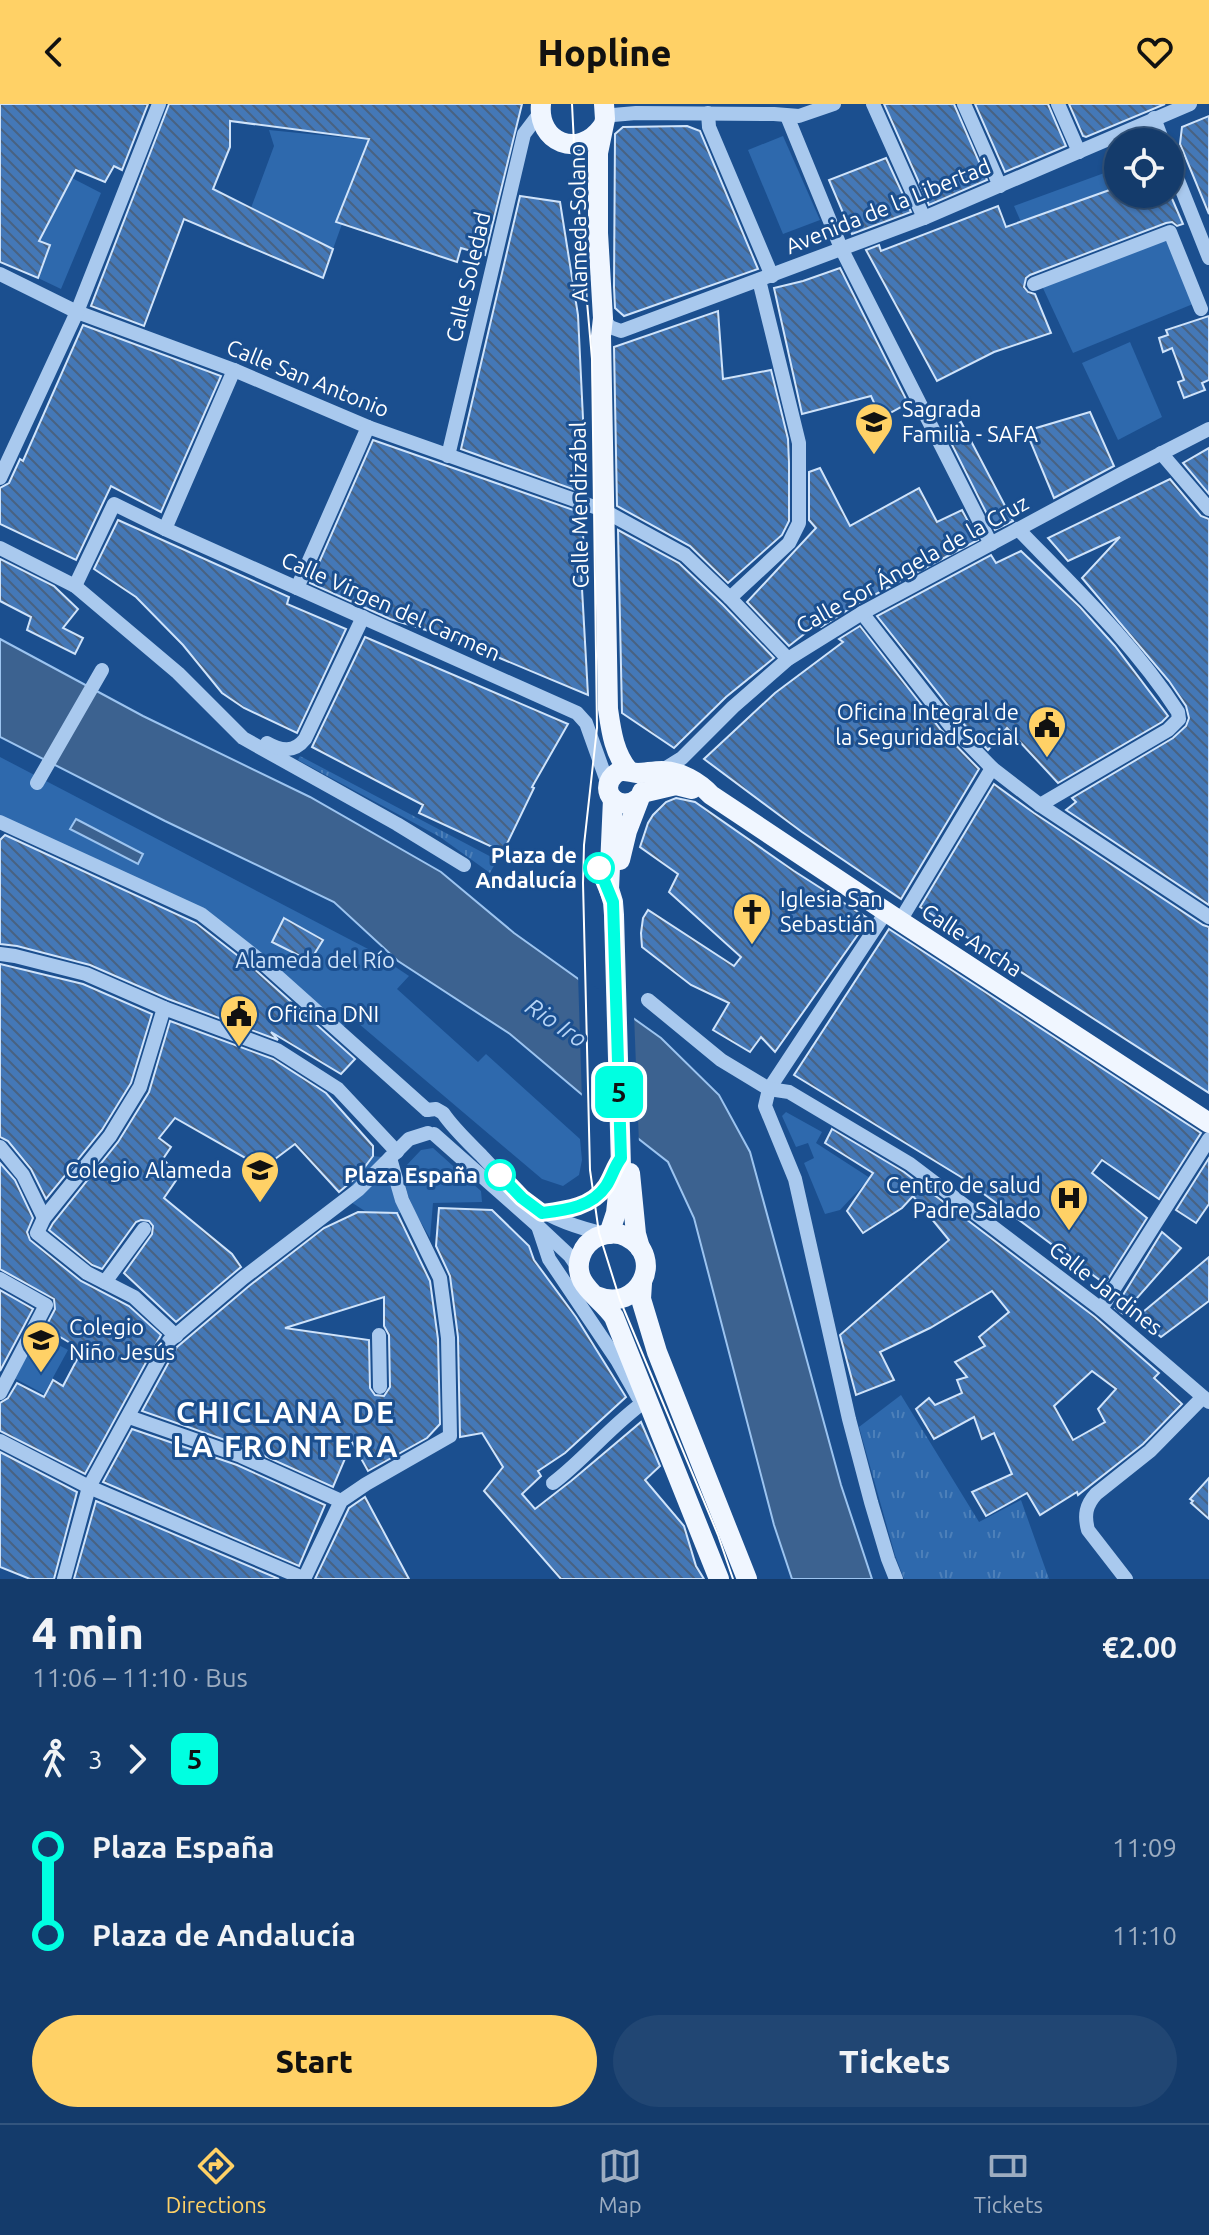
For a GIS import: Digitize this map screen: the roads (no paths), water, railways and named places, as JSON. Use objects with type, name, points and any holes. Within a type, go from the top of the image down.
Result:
[{"type":"main road","name":"Alameda Solano","points":[[541,109],[545,129],[566,144],[590,140],[609,114]]},
{"type":"main road","name":"Alameda Solano","points":[[603,318],[598,233],[598,153],[609,114]]},
{"type":"main road","name":"Calle Mendizábal","points":[[603,318],[603,510],[608,709],[614,744],[620,758],[632,772]]},
{"type":"main road","points":[[607,1234],[616,1213],[621,1154],[614,909],[609,889],[613,776],[623,771],[671,772],[694,781],[711,795]]},
{"type":"main road","points":[[614,909],[620,890],[622,846],[641,796],[642,781],[632,772]]},
{"type":"main road","points":[[611,793],[625,805],[641,796],[676,785],[702,795],[711,795]]},
{"type":"main road","name":"Calle Ancha","points":[[711,795],[1209,1123]]},
{"type":"main road","points":[[621,1154],[629,1166],[636,1234],[646,1266],[641,1299],[644,1314],[747,1579]]},
{"type":"main road","points":[[640,1248],[627,1237],[607,1234],[586,1246],[579,1269],[584,1285],[614,1317],[644,1402],[719,1579]]},
{"type":"main road","points":[[596,1296],[604,1300],[620,1300],[642,1283]]},
{"type":"street","points":[[0,478],[77,312],[159,104]]},
{"type":"street","points":[[609,114],[781,111],[834,104]]},
{"type":"street","points":[[873,104],[924,218]]},
{"type":"street","points":[[964,104],[1000,186]]},
{"type":"street","points":[[1058,104],[1079,152]]},
{"type":"street","name":"Avenida de la Libertad","points":[[603,318],[610,327],[621,331],[924,218],[1079,152],[1156,113],[1190,104]]},
{"type":"street","name":"Calle Soledad","points":[[448,456],[524,134],[541,109]]},
{"type":"street","points":[[781,111],[841,248],[991,544]]},
{"type":"street","points":[[708,113],[709,127],[766,278],[799,443],[799,523],[789,543],[730,598]]},
{"type":"street","points":[[1184,195],[1209,258]]},
{"type":"street","points":[[1034,284],[1170,232],[1201,309]]},
{"type":"street","name":"Calle San Antonio","points":[[0,274],[77,312],[234,370],[368,427],[603,510],[685,555],[788,659]]},
{"type":"street","points":[[165,529],[234,370]]},
{"type":"street","points":[[297,588],[368,427]]},
{"type":"street","name":"Calle Sor Ángela de la Cruz","points":[[661,771],[682,758],[733,707],[788,659],[862,613],[1209,429]]},
{"type":"street","points":[[1161,453],[1209,509]]},
{"type":"street","name":"Calle Virgen del Carmen","points":[[75,586],[114,504],[577,713],[586,723],[611,793]]},
{"type":"street","points":[[1018,529],[1138,658],[1171,701],[1179,719],[1168,730],[1040,805]]},
{"type":"street","points":[[0,548],[75,586],[178,673],[243,738],[464,865]]},
{"type":"street","points":[[862,613],[949,724],[992,768],[1040,805],[1209,917]]},
{"type":"street","points":[[219,713],[277,749],[289,750],[299,746],[316,719],[363,617]]},
{"type":"street","points":[[37,783],[102,670]]},
{"type":"street","points":[[896,1579],[879,1530],[849,1419],[795,1179],[765,1106],[769,1089],[893,916],[992,768]]},
{"type":"street","points":[[2,825],[201,914],[257,958],[427,1110],[436,1109],[445,1117],[522,1198],[579,1269]]},
{"type":"street","points":[[0,954],[86,974],[164,1008],[277,1050],[338,1089],[394,1155],[402,1200],[440,1278],[448,1338],[450,1436],[341,1501],[304,1579],[89,1487],[0,1441]]},
{"type":"street","name":"Calle Jardines","points":[[648,1000],[721,1060],[769,1089],[789,1092],[910,1164],[1101,1309],[1206,1399]]},
{"type":"street","points":[[164,1008],[140,1087],[110,1136],[44,1218],[37,1233],[87,1273],[134,1297],[176,1336]]},
{"type":"street","points":[[427,1110],[420,1120],[422,1128],[540,1219],[607,1234]]},
{"type":"street","points":[[64,1579],[89,1487],[169,1341],[243,1278],[358,1190],[409,1139],[444,1128],[445,1117]]},
{"type":"street","points":[[1101,1309],[1209,1139]]},
{"type":"street","points":[[0,1147],[23,1175],[44,1218]]},
{"type":"street","points":[[540,1219],[577,1208],[598,1195],[606,1186],[621,1154]]},
{"type":"street","points":[[540,1219],[549,1259],[644,1402],[553,1483]]},
{"type":"street","points":[[105,1282],[144,1229]]},
{"type":"street","points":[[0,1279],[46,1305],[0,1393]]},
{"type":"street","points":[[379,1335],[380,1387]]},
{"type":"street","points":[[1126,1579],[1088,1530],[1085,1521],[1090,1501],[1206,1399]]},
{"type":"street","points":[[129,1417],[241,1456],[341,1501]]},
{"type":"water","name":"Rio Iro","points":[[0,639],[143,716],[310,797],[441,872],[514,933],[661,1038],[719,1095],[750,1152],[841,1485],[872,1579],[792,1579],[774,1525],[694,1218],[668,1162],[510,1034],[398,961],[334,902],[0,737]]},
{"type":"water","points":[[76,819],[143,854],[138,864],[70,829]]},
{"type":"tram line","points":[[572,104],[592,359],[597,728],[584,845],[583,883],[590,1170],[599,1233],[620,1300],[718,1535],[733,1579]]},
{"type":"place","name":"Sagrada Familia - SAFA","points":[[874,456]]},
{"type":"place","name":"Oficina Integral de la Seguridad Social","points":[[1047,759]]},
{"type":"place","name":"Plaza de Andalucía","points":[[599,868]]},
{"type":"place","name":"Iglesia San Sebastián","points":[[752,946]]},
{"type":"place","name":"Oficina DNI","points":[[239,1048]]},
{"type":"place","name":"Plaza España","points":[[500,1175]]},
{"type":"place","name":"Colegio Alameda","points":[[260,1204]]},
{"type":"place","name":"Centro de salud Padre Salado","points":[[1069,1232]]},
{"type":"place","name":"Colegio Niño Jesús","points":[[41,1374]]},
{"type":"district","name":"CHICLANA DE LA FRONTERA","points":[[286,1430]]},
{"type":"park label","name":"Alameda del Río","points":[[315,960]]}]
